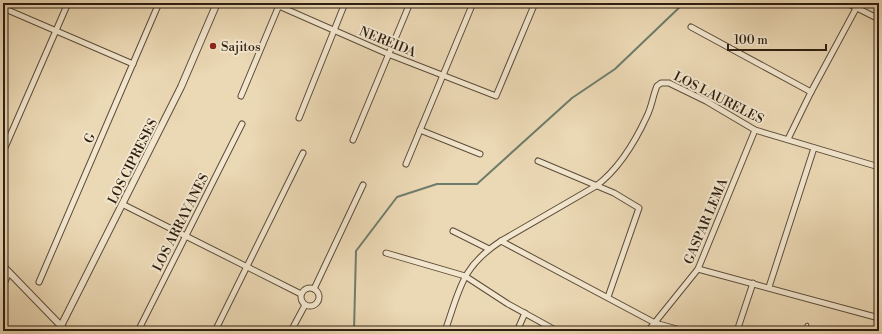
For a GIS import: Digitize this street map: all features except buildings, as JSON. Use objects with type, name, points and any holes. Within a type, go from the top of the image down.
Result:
[{"type":"street","points":[[3,152],[68,3]]},
{"type":"street","name":"G","points":[[39,282],[159,3]]},
{"type":"street","name":"LOS CIPRESES","points":[[61,326],[181,87],[217,3]]},
{"type":"street","name":"NEREIDA","points":[[272,3],[279,4],[334,31],[388,54],[496,96],[535,3]]},
{"type":"street","points":[[299,118],[345,3]]},
{"type":"street","points":[[352,140],[410,3]]},
{"type":"street","points":[[406,164],[473,3]]},
{"type":"street","points":[[847,3],[858,6],[879,19]]},
{"type":"street","points":[[241,96],[279,4]]},
{"type":"street","points":[[788,139],[811,92],[858,6]]},
{"type":"street","points":[[3,8],[133,64]]},
{"type":"street","points":[[691,27],[811,92]]},
{"type":"street","name":"LOS LAURELES","points":[[445,331],[465,276],[471,266],[489,249],[596,186],[616,168],[648,114],[655,90],[661,83],[669,83],[706,101],[755,130],[879,167]]},
{"type":"street","name":"LOS ARRAYANES","points":[[138,331],[242,124]]},
{"type":"street","points":[[420,130],[480,154]]},
{"type":"street","name":"GASPAR LEMA","points":[[648,331],[698,270],[755,130]]},
{"type":"street","points":[[769,287],[814,148]]},
{"type":"street","points":[[215,331],[303,153]]},
{"type":"street","points":[[538,161],[596,186],[636,206],[639,210],[608,297]]},
{"type":"street","points":[[314,289],[363,185]]},
{"type":"street","points":[[122,204],[301,294]]},
{"type":"street","points":[[454,231],[489,249]]},
{"type":"street","points":[[501,241],[656,323],[684,331]]},
{"type":"street","points":[[386,253],[465,276],[525,314],[557,331]]},
{"type":"street","points":[[3,266],[66,331]]},
{"type":"street","points":[[698,270],[769,287],[879,318]]},
{"type":"street","points":[[3,286],[9,272]]},
{"type":"street","points":[[737,331],[753,283]]},
{"type":"street","points":[[308,288],[314,289],[318,293],[317,301],[310,306],[304,305],[301,300],[301,294],[308,288]]},
{"type":"street","points":[[291,331],[304,305]]},
{"type":"street","points":[[517,331],[525,314]]},
{"type":"lane","points":[[805,331],[807,325]]},
{"type":"waterway","points":[[354,331],[356,251],[397,197],[437,184],[477,184],[572,98],[615,69],[684,3]]},
{"type":"place","name":"Sajitos","points":[[213,46]]}]
